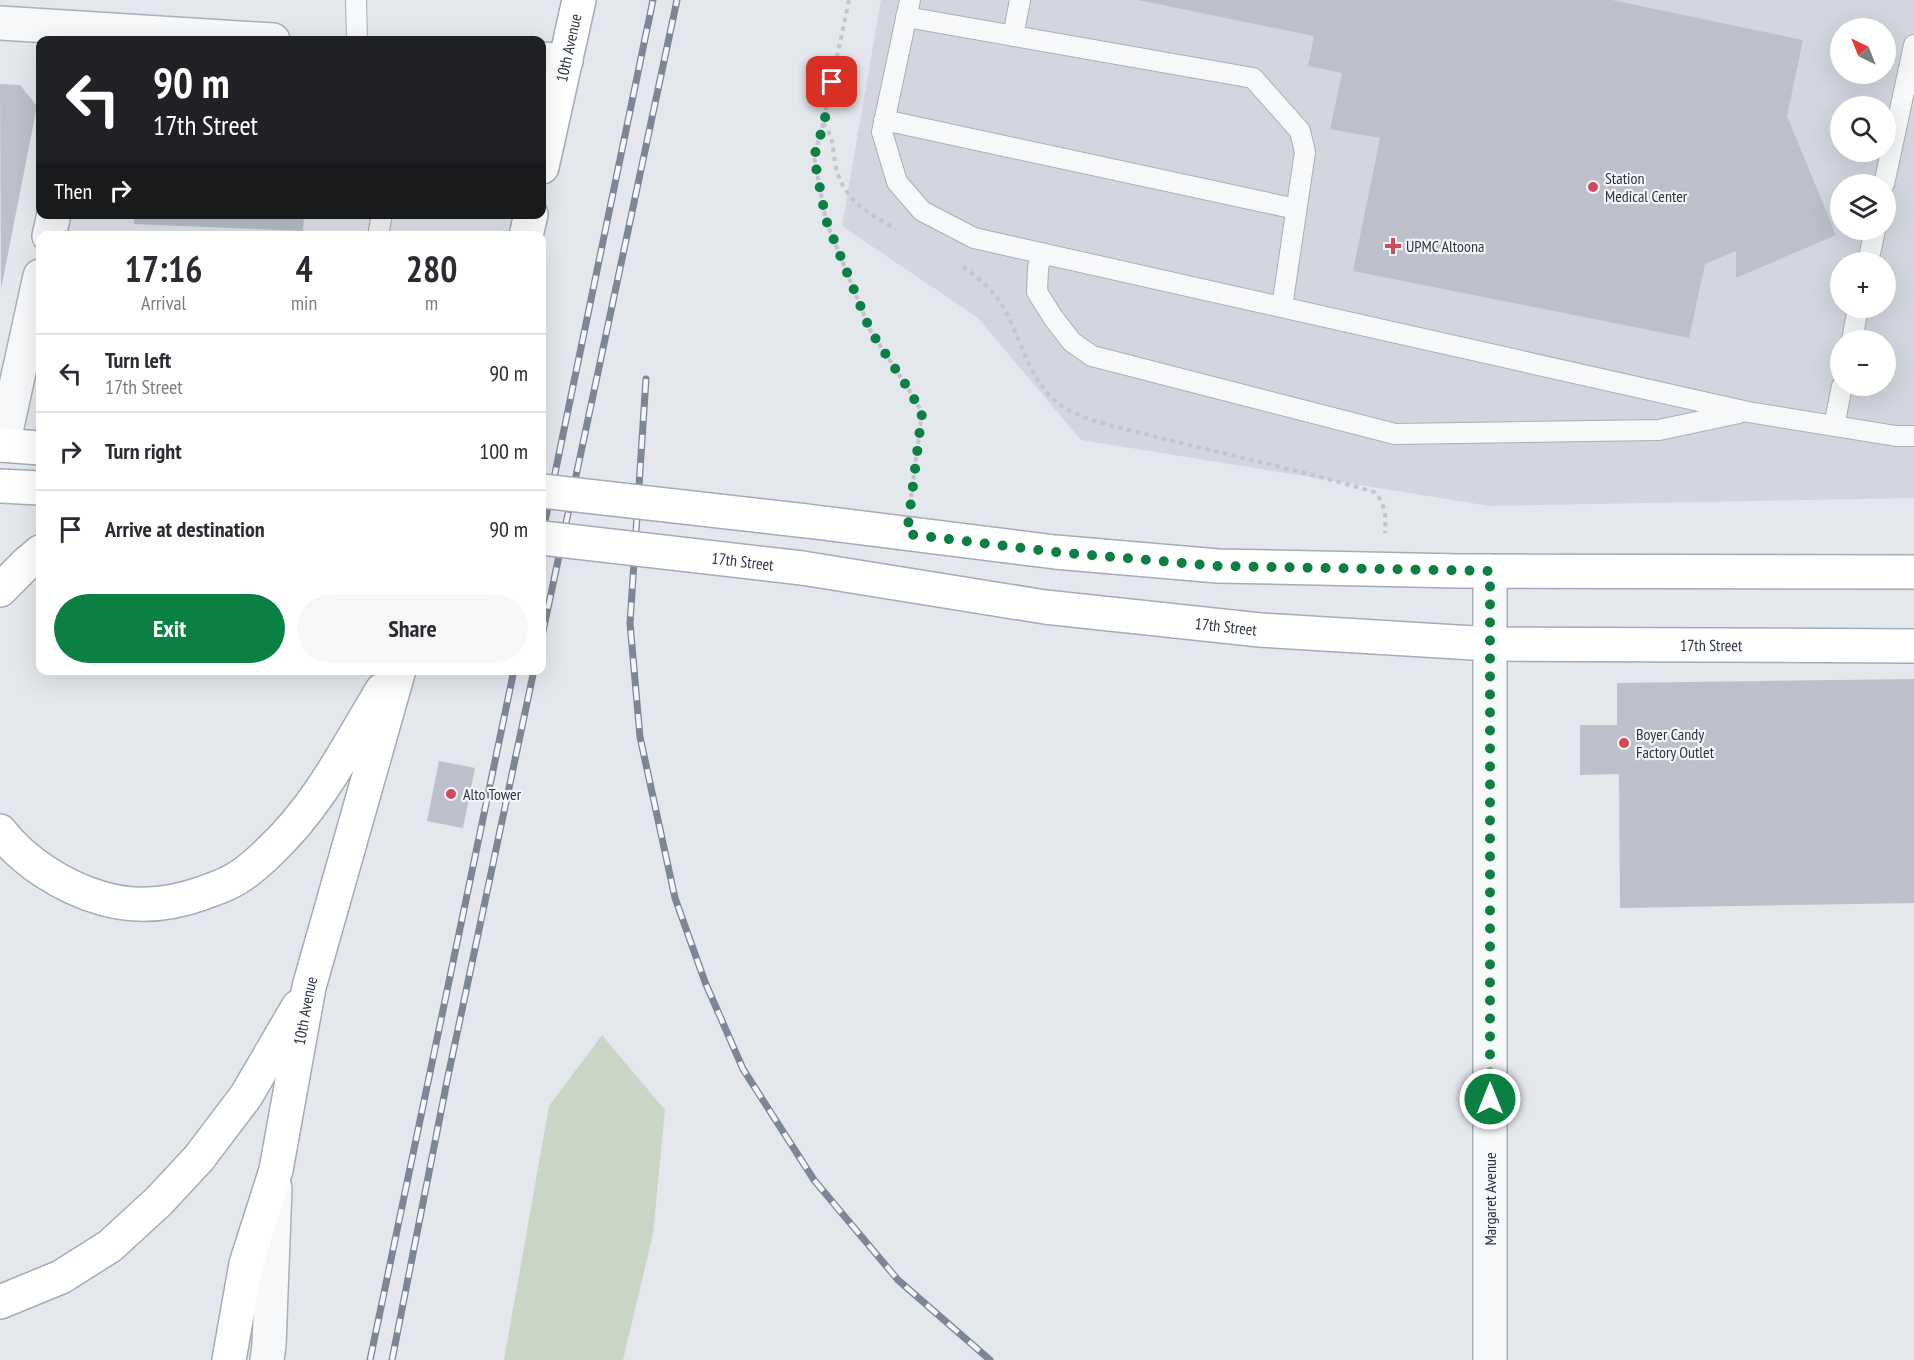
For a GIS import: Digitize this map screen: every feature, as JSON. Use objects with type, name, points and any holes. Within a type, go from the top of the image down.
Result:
[{"type":"main road","name":"10th Avenue","points":[[546,131],[554,60],[579,0]]},
{"type":"main road","points":[[2,445],[36,448]]},
{"type":"main road","points":[[0,486],[36,488]]},
{"type":"main road","points":[[546,491],[1055,552],[1218,566],[1490,571],[1914,572]]},
{"type":"main road","name":"17th Street","points":[[546,538],[802,568],[1045,607],[1260,630],[1490,644],[1914,646]]},
{"type":"main road","points":[[0,590],[36,555]]},
{"type":"main road","points":[[0,831],[29,860],[85,893],[118,903],[154,904],[188,899],[230,882],[258,863],[288,834],[316,800],[390,675]]},
{"type":"main road","name":"10th Avenue","points":[[276,1170],[309,987],[398,675]]},
{"type":"main road","points":[[0,1302],[61,1277],[110,1246],[159,1201],[199,1158],[246,1096],[309,987]]},
{"type":"main road","points":[[231,1350],[246,1264],[276,1170]]},
{"type":"street","points":[[0,23],[96,23],[231,36]]},
{"type":"street","points":[[2,445],[36,294]]},
{"type":"street","name":"Margaret Avenue","points":[[1490,571],[1490,1360]]},
{"type":"street","name":"10th Avenue","points":[[268,1352],[276,1170]]},
{"type":"lane","points":[[356,0],[357,36]]},
{"type":"lane","points":[[1013,36],[1020,0]]},
{"type":"lane","points":[[1282,307],[1305,152],[1300,131],[1253,78],[1013,36],[908,8],[882,132],[897,182],[922,211],[974,238],[1748,412],[1896,436],[1914,436]]},
{"type":"lane","points":[[1886,174],[1914,45]]},
{"type":"lane","points":[[884,120],[1296,209]]},
{"type":"lane","points":[[1042,253],[1038,268],[1037,292],[1072,342],[1092,356],[1395,434],[1659,430],[1748,412]]},
{"type":"lane","points":[[1834,426],[1840,396]]},
{"type":"path","points":[[849,0],[824,123],[814,157],[826,220],[870,330],[922,413],[907,534]]},
{"type":"shaded area","name":"UPMC Altoona","points":[[881,0],[1914,0],[1914,498],[1490,506],[1081,440],[978,318],[842,226]]},
{"type":"green space","points":[[602,1035],[665,1110],[653,1234],[623,1360],[504,1360],[549,1106]]},
{"type":"building","name":"Station Medical Center","points":[[1138,0],[1612,0],[1803,40],[1787,116],[1830,220],[1830,238],[1736,278],[1736,251],[1705,264],[1689,338],[1353,271],[1380,138],[1330,129],[1342,73],[1308,66],[1314,36]]},
{"type":"building","points":[[0,84],[20,85],[36,105],[1,289]]},
{"type":"building","points":[[134,219],[304,219],[303,231],[134,224]]},
{"type":"building","points":[[1914,679],[1914,903],[1620,908],[1619,774],[1580,775],[1580,725],[1617,725],[1617,683]]},
{"type":"building","name":"Alto Tower","points":[[439,761],[475,768],[463,828],[427,821]]},
{"type":"railway","points":[[546,517],[653,0]]},
{"type":"railway","points":[[546,617],[677,0]]},
{"type":"railway","points":[[646,379],[630,623],[640,737],[675,898],[705,982],[743,1069],[814,1180],[898,1280],[990,1360]]},
{"type":"railway","points":[[370,1360],[513,675]]},
{"type":"railway","points":[[392,1360],[447,1081],[533,675]]},
{"type":"place","name":"Station Medical Center","points":[[1593,187]]},
{"type":"place","name":"UPMC Altoona","points":[[1393,246]]},
{"type":"place","name":"Boyer Candy Factory Outlet","points":[[1624,743]]},
{"type":"place","name":"Alto Tower","points":[[451,794]]},
{"type":"route","points":[[832,82],[814,157],[826,220],[870,330],[922,413],[907,534],[1055,552],[1218,566],[1490,571],[1490,1099]]}]
